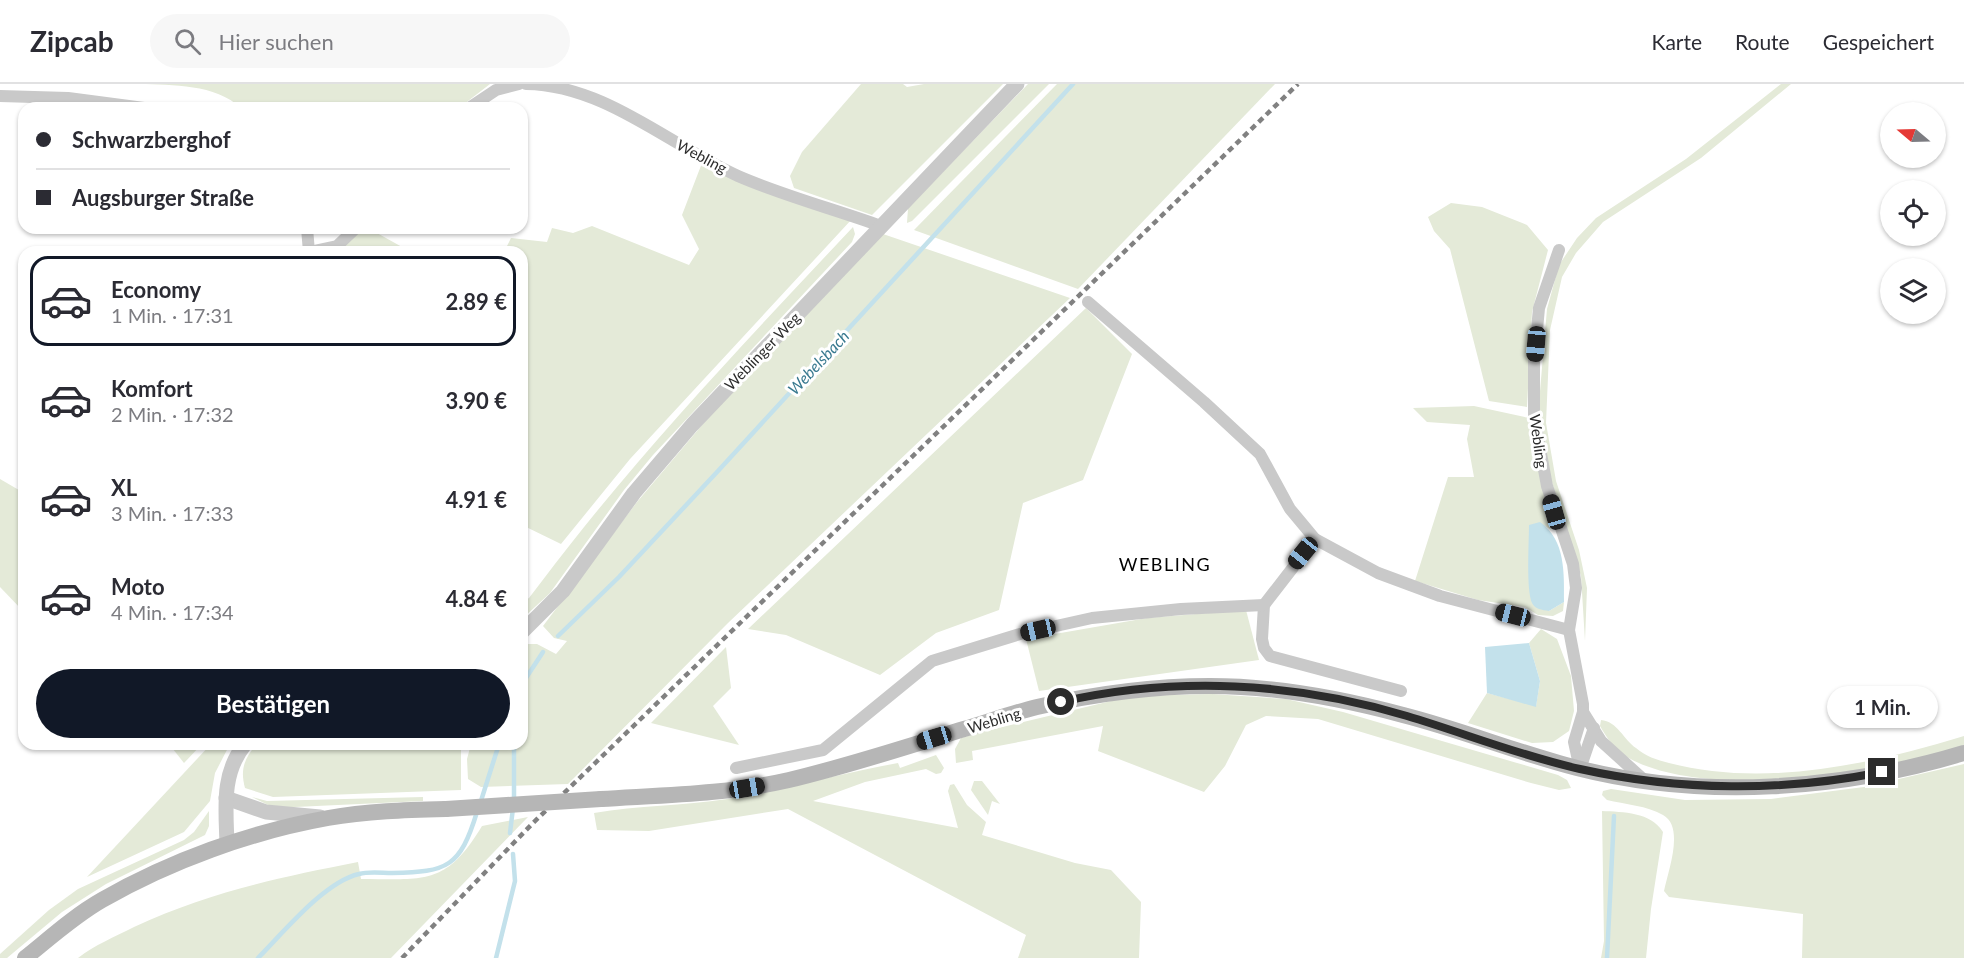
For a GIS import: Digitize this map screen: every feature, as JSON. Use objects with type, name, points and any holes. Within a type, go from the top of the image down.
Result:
[{"type":"main road","name":"Webling","points":[[25,958],[101,900],[165,869],[227,844],[329,818],[375,812],[726,791],[799,777],[1037,707],[1137,689],[1209,686],[1260,688],[1315,695],[1405,715],[1580,769]]},
{"type":"main road","points":[[1580,769],[1644,780],[1713,787],[1809,783],[1875,774],[1964,753]]},
{"type":"street","points":[[478,102],[496,90],[519,84]]},
{"type":"street","name":"Webling","points":[[526,84],[538,84],[597,99],[738,176],[881,226]]},
{"type":"street","name":"Weblinger Weg","points":[[528,626],[562,591],[634,493],[692,425],[1017,84]]},
{"type":"street","points":[[0,96],[68,98],[98,102]]},
{"type":"street","points":[[337,246],[350,234]]},
{"type":"street","name":"Webling","points":[[1559,250],[1539,308],[1534,362],[1534,416],[1546,486],[1573,564],[1576,588],[1569,630],[1583,712],[1601,741],[1644,780]]},
{"type":"street","points":[[1088,302],[1204,402],[1260,454],[1290,509],[1315,539],[1378,573],[1440,596],[1569,630]]},
{"type":"street","points":[[1315,539],[1264,605],[1262,639],[1264,648],[1270,656],[1401,691]]},
{"type":"street","points":[[736,768],[823,750],[932,660],[1020,634],[1092,618],[1181,609],[1264,605]]},
{"type":"street","name":"Webling","points":[[1580,769],[1574,742],[1583,712]]},
{"type":"street","points":[[1580,769],[1594,728]]},
{"type":"street","points":[[227,844],[227,775],[240,750]]},
{"type":"street","points":[[226,798],[266,812],[329,818]]},
{"type":"green space","points":[[139,84],[490,84],[467,102],[234,102],[206,90]]},
{"type":"green space","points":[[861,84],[903,84],[907,87],[924,84],[1003,84],[872,215],[794,188],[790,176],[802,152]]},
{"type":"green space","points":[[1028,84],[1049,84],[912,221],[907,223],[908,208]]},
{"type":"green space","points":[[1057,84],[1275,84],[1078,289],[914,230]]},
{"type":"green space","points":[[1781,84],[1791,84],[1701,158],[1603,222],[1576,253],[1562,277],[1550,330],[1546,423],[1556,481],[1579,550],[1587,588],[1585,641],[1581,576],[1542,450],[1539,403],[1547,309],[1559,265],[1577,238],[1596,218],[1686,159]]},
{"type":"green space","points":[[702,163],[852,219],[630,459],[561,544],[528,528],[528,246],[507,246],[511,238],[547,242],[552,228],[573,233],[592,226],[689,265],[699,249],[682,215]]},
{"type":"green space","points":[[1451,203],[1482,207],[1527,225],[1548,250],[1532,312],[1527,407],[1489,401],[1450,249],[1434,231],[1428,217]]},
{"type":"green space","points":[[853,227],[855,234],[852,242],[653,455],[624,490],[550,593],[528,613],[528,599],[578,534],[654,444]]},
{"type":"green space","points":[[358,234],[379,234],[400,246],[344,246]]},
{"type":"green space","points":[[883,234],[1070,298],[728,623],[568,784],[481,787],[468,779],[467,759],[469,750],[528,750],[528,644],[537,644],[556,654],[567,641],[554,638],[543,626],[637,502],[708,418]]},
{"type":"green space","points":[[1086,308],[1132,354],[1083,480],[1023,503],[999,610],[936,633],[880,675],[786,635],[748,629]]},
{"type":"green space","points":[[1474,406],[1529,418],[1551,530],[1540,523],[1549,611],[1564,602],[1563,611],[1553,616],[1538,615],[1525,607],[1478,600],[1415,581],[1448,477],[1474,477],[1467,439],[1470,425],[1427,422],[1413,408]]},
{"type":"green space","points":[[0,479],[18,490],[18,606],[0,587]]},
{"type":"green space","points":[[1246,610],[1259,660],[1039,691],[1026,639],[1147,618]]},
{"type":"green space","points":[[1541,629],[1557,639],[1571,676],[1574,711],[1569,731],[1553,742],[1532,743],[1468,723],[1487,693],[1536,706],[1540,681],[1529,643]]},
{"type":"green space","points":[[726,647],[731,688],[713,706],[739,745],[651,723]]},
{"type":"green space","points":[[1212,694],[1286,699],[1343,712],[1558,775],[1567,780],[1571,788],[1559,790],[1531,783],[1318,719],[1266,716],[1246,725],[1225,766],[1204,792],[1098,751],[1103,726],[972,751],[973,760],[956,763],[955,749],[961,738],[982,732],[1132,696]]},
{"type":"green space","points":[[1601,720],[1612,724],[1632,745],[1656,759],[1705,770],[1743,773],[1780,773],[1856,763],[1893,756],[1964,736],[1964,745],[1888,765],[1842,773],[1746,780],[1701,778],[1660,771],[1627,757],[1608,739],[1600,726]]},
{"type":"green space","points":[[174,750],[196,750],[184,763]]},
{"type":"green space","points":[[205,750],[227,750],[215,773],[210,801],[184,832],[87,877]]},
{"type":"green space","points":[[252,750],[461,750],[461,790],[273,797],[245,788],[244,764]]},
{"type":"green space","points":[[936,755],[944,768],[941,773],[936,774],[926,769],[865,782],[813,801],[958,828],[948,791],[950,785],[954,784],[967,805],[986,822],[982,835],[1075,863],[1111,870],[1141,902],[1139,958],[1018,958],[1026,935],[788,809],[649,831],[597,830],[594,813],[727,799],[898,763],[900,768]]},
{"type":"green space","points":[[1964,764],[1964,958],[1802,958],[1803,914],[1669,897],[1664,891],[1674,839],[1670,821],[1657,812],[1607,800],[1602,795],[1603,791],[1611,789],[1685,800],[1771,799],[1864,787]]},
{"type":"green space","points":[[974,781],[982,781],[1000,804],[992,801],[988,815],[971,790]]},
{"type":"green space","points":[[252,797],[267,801],[423,797],[423,801],[274,808]]},
{"type":"green space","points":[[209,811],[209,826],[205,835],[106,884],[62,912],[7,958],[0,958],[0,954],[49,910],[78,889],[184,840],[194,832]]},
{"type":"green space","points":[[1602,811],[1636,814],[1651,820],[1663,832],[1646,958],[1601,958],[1604,941]]},
{"type":"green space","points":[[528,817],[391,958],[78,958],[105,941],[162,915],[217,895],[272,880],[358,862],[361,879],[402,879],[432,875],[457,860],[482,826]]},
{"type":"water","points":[[1540,522],[1555,538],[1562,558],[1564,602],[1549,611],[1533,605],[1529,587],[1529,525]]},
{"type":"water","points":[[1529,643],[1540,681],[1536,707],[1487,693],[1485,647]]},
{"type":"waterway","name":"Webelsbach","points":[[558,636],[619,577],[718,471],[1073,84]]},
{"type":"waterway","name":"Webelsbach","points":[[528,675],[543,652]]},
{"type":"waterway","name":"Webelsbach","points":[[480,804],[497,750]]},
{"type":"waterway","points":[[514,750],[514,800]]},
{"type":"waterway","points":[[510,833],[513,808]]},
{"type":"waterway","name":"Webelsbach","points":[[258,958],[318,898],[346,879],[367,873],[427,871],[449,863],[464,845],[477,812]]},
{"type":"waterway","points":[[1607,958],[1614,816]]},
{"type":"waterway","points":[[496,958],[515,881],[513,854]]},
{"type":"railway","points":[[402,958],[533,823],[1298,84]]},
{"type":"district","name":"WEBLING","points":[[1165,564]]},
{"type":"route","points":[[1061,702],[1137,689],[1209,686],[1260,688],[1315,695],[1405,715],[1580,769],[1644,780],[1713,787],[1739,787],[1809,783],[1882,772]]}]
